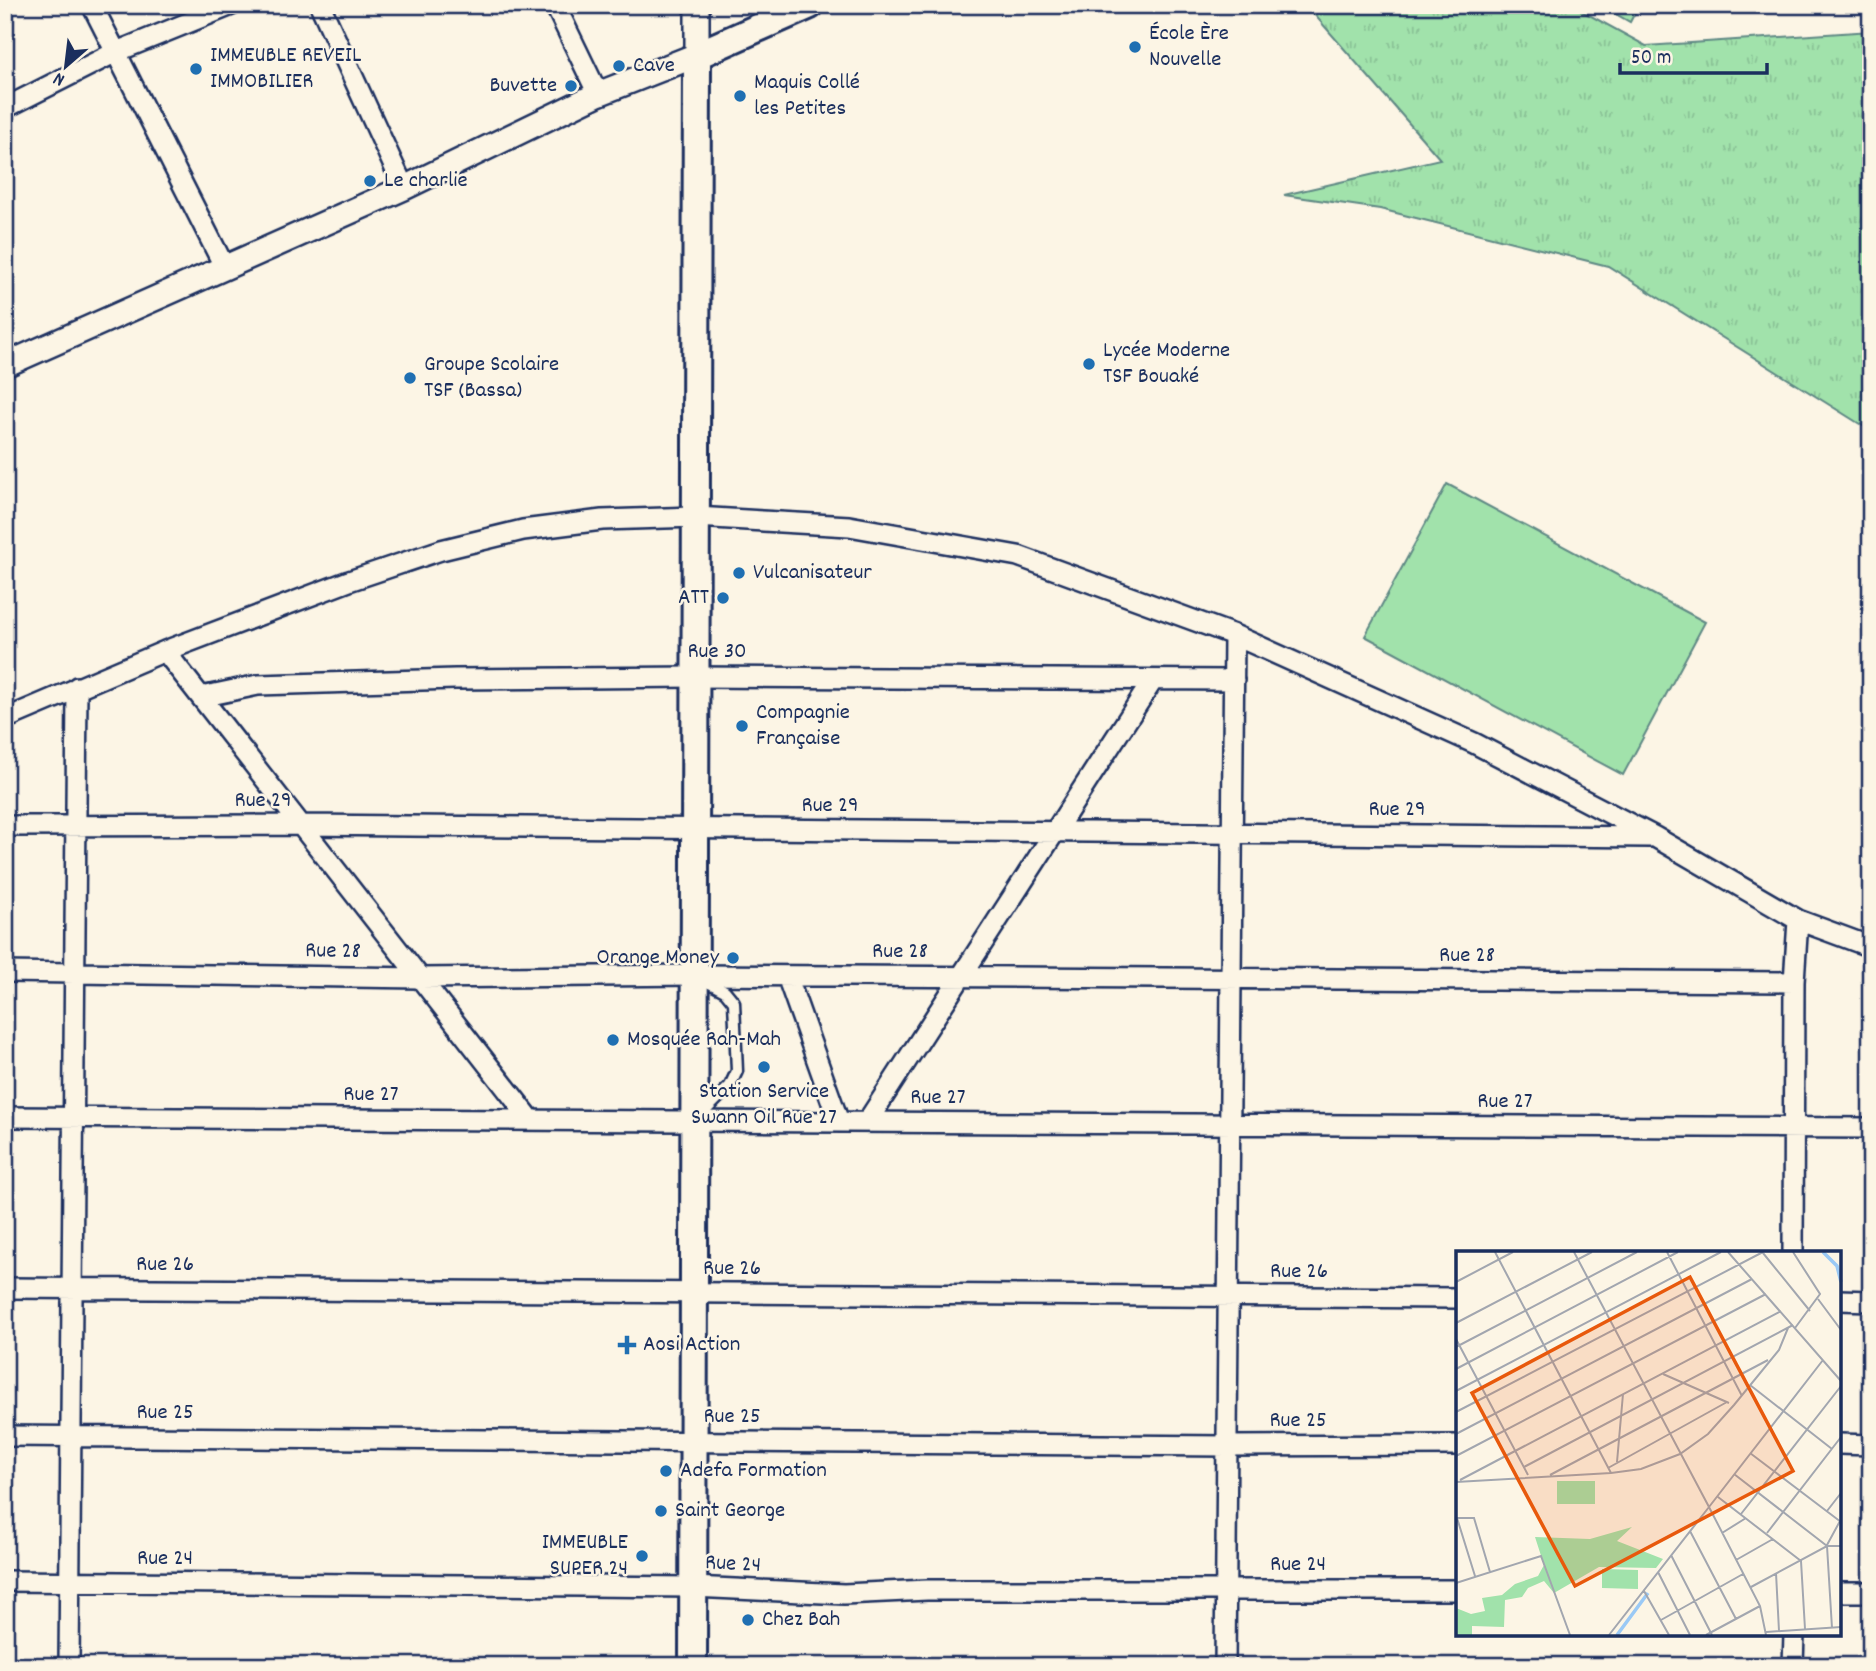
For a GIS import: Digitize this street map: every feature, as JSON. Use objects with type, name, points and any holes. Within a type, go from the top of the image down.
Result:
[{"type":"main road","points":[[693,1666],[697,55],[810,5]]},
{"type":"street","points":[[92,5],[225,268]]},
{"type":"street","points":[[5,108],[116,52],[232,5]]},
{"type":"street","points":[[320,5],[404,188]]},
{"type":"street","points":[[555,5],[598,94]]},
{"type":"street","points":[[5,365],[404,188],[598,94],[697,55],[697,5]]},
{"type":"street","points":[[5,719],[165,651],[349,581],[465,544],[523,530],[602,520],[696,517],[849,526],[1018,556],[1234,635],[1474,743],[1655,837],[1798,920],[1869,946]]},
{"type":"street","points":[[1225,1666],[1234,635]]},
{"type":"street","points":[[165,651],[531,1120]]},
{"type":"street","name":"Rue 30","points":[[201,697],[258,685],[455,679],[695,677],[1234,680]]},
{"type":"street","points":[[867,1122],[1153,680]]},
{"type":"street","points":[[69,1666],[77,687]]},
{"type":"street","name":"Rue 29","points":[[5,826],[301,825],[1655,837]]},
{"type":"street","points":[[1793,1251],[1794,982],[1798,920]]},
{"type":"street","name":"Rue 28","points":[[5,972],[420,978],[694,975],[1794,982]]},
{"type":"street","points":[[787,976],[839,1122]]},
{"type":"street","name":"Rue 27","points":[[5,1117],[1871,1128]]},
{"type":"street","name":"Rue 26","points":[[5,1288],[1456,1298]]},
{"type":"street","points":[[1841,1300],[1871,1301]]},
{"type":"street","name":"Rue 25","points":[[5,1436],[1227,1446],[1456,1445]]},
{"type":"street","points":[[1841,1444],[1871,1445]]},
{"type":"street","name":"Rue 24","points":[[5,1581],[693,1587],[844,1594],[927,1590],[1456,1590]]},
{"type":"street","points":[[1841,1592],[1871,1592]]},
{"type":"street","points":[[1793,1666],[1794,1636]]},
{"type":"lane","points":[[694,975],[725,991],[734,1002],[737,1071],[730,1086],[694,1121]]},
{"type":"path","points":[[1869,946],[1871,900]]},
{"type":"green space","points":[[1306,5],[1571,5],[1646,46],[1871,31],[1871,431],[1608,266],[1380,209],[1284,195],[1440,159]]},
{"type":"green space","points":[[1600,5],[1639,5],[1630,22]]},
{"type":"green space","points":[[1447,484],[1705,622],[1623,775],[1365,636]]},
{"type":"place","name":"École Ère Nouvelle","points":[[1135,47]]},
{"type":"place","name":"Cave","points":[[619,66]]},
{"type":"place","name":"IMMEUBLE REVEIL IMMOBILIER","points":[[196,69]]},
{"type":"place","name":"Buvette","points":[[571,86]]},
{"type":"place","name":"Maquis Collé les Petites","points":[[740,96]]},
{"type":"place","name":"Le charlie","points":[[370,181]]},
{"type":"place","name":"Lycée Moderne TSF Bouaké","points":[[1089,364]]},
{"type":"place","name":"Groupe Scolaire TSF (Bassa)","points":[[410,378]]},
{"type":"place","name":"Vulcanisateur","points":[[739,573]]},
{"type":"place","name":"ATT","points":[[723,598]]},
{"type":"place","name":"Compagnie Française","points":[[742,726]]},
{"type":"place","name":"Orange Money","points":[[733,958]]},
{"type":"place","name":"Mosquée Rah-Mah","points":[[613,1040]]},
{"type":"place","name":"Station Service Swann Oil Rue 27","points":[[764,1067]]},
{"type":"place","name":"Aosi Action","points":[[627,1345]]},
{"type":"place","name":"Adefa Formation","points":[[666,1471]]},
{"type":"place","name":"Saint George","points":[[661,1511]]},
{"type":"place","name":"IMMEUBLE SUPER 24","points":[[642,1556]]},
{"type":"place","name":"Chez Bah","points":[[748,1620]]}]
